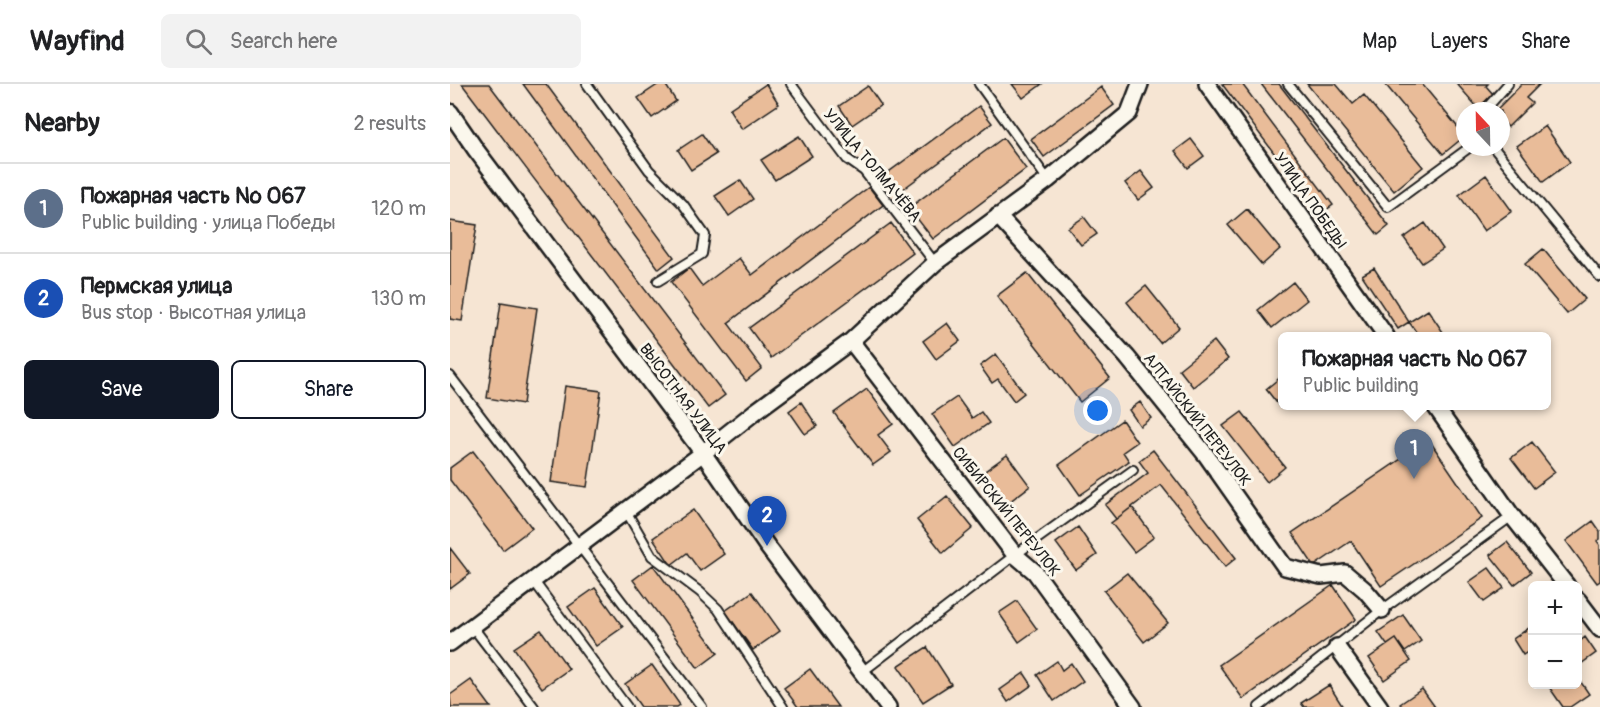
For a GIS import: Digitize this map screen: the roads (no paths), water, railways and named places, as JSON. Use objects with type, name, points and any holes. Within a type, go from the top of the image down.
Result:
[{"type":"street","points":[[450,643],[851,341],[935,263],[1048,180],[1129,113],[1140,84]]},
{"type":"street","name":"УЛИЦА ПОБЕДЫ","points":[[1207,84],[1383,332]]},
{"type":"street","name":"ВЫСОТНАЯ УЛИЦА","points":[[450,112],[703,453],[767,546],[888,707]]},
{"type":"street","name":"АЛТАЙСКИЙ ПЕРЕУЛОК","points":[[998,216],[1127,357],[1206,455],[1285,567],[1322,576],[1345,573],[1365,590],[1382,610]]},
{"type":"street","name":"СИБИРСКИЙ ПЕРЕУЛОК","points":[[851,341],[1015,555],[1035,572],[1133,707]]},
{"type":"street","points":[[1438,410],[1512,516],[1564,581]]},
{"type":"street","points":[[1582,605],[1600,629]]},
{"type":"street","points":[[1338,647],[1380,707]]},
{"type":"lane","points":[[587,84],[649,170],[683,204],[705,235],[702,254],[658,281]]},
{"type":"lane","name":"УЛИЦА ТОЛМАЧЁВА","points":[[791,84],[847,159],[864,171],[935,263]]},
{"type":"lane","points":[[979,84],[1048,180]]},
{"type":"lane","points":[[1288,84],[1388,207],[1458,156]]},
{"type":"lane","points":[[1492,102],[1508,84]]},
{"type":"lane","points":[[1500,156],[1600,277]]},
{"type":"lane","points":[[450,376],[702,707]]},
{"type":"lane","points":[[862,672],[1015,555],[1133,470]]},
{"type":"lane","points":[[626,511],[652,556],[700,592],[718,609],[783,707]]},
{"type":"lane","points":[[1259,707],[1338,647],[1382,610],[1512,516]]},
{"type":"lane","points":[[533,580],[627,707]]},
{"type":"lane","points":[[472,626],[534,707]]},
{"type":"place","name":"Пожарная часть № 067","points":[[1414,479]]},
{"type":"place","name":"Пермская улица","points":[[767,546]]}]
